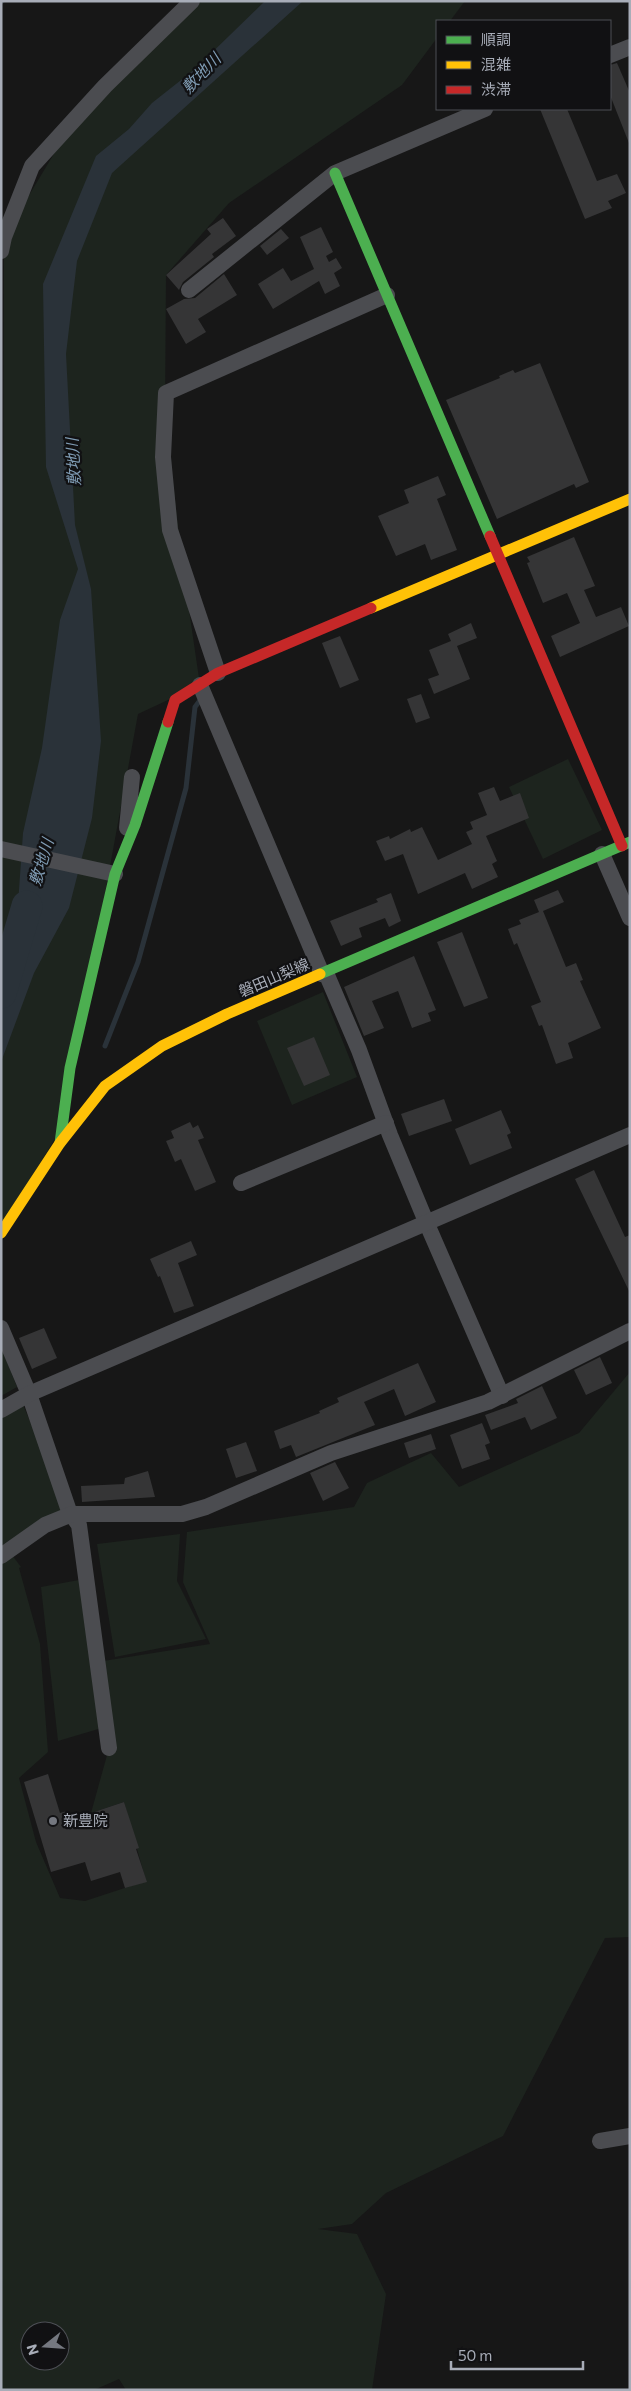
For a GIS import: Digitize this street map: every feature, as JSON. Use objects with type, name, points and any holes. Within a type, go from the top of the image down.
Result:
[{"type":"street","points":[[1,251],[4,237],[32,166],[105,86],[192,1]]},
{"type":"street","points":[[611,55],[630,47]]},
{"type":"street","points":[[189,290],[335,173],[483,110]]},
{"type":"street","points":[[335,173],[498,555],[626,844]]},
{"type":"street","points":[[218,673],[170,530],[163,457],[166,393],[387,296]]},
{"type":"street","points":[[60,1143],[70,1068],[110,873],[124,855],[136,826],[175,700],[218,673],[630,499]]},
{"type":"street","points":[[200,685],[324,974],[359,1050],[427,1224],[502,1396]]},
{"type":"street","points":[[124,855],[132,777]]},
{"type":"street","name":"磐田山梨線","points":[[1,1233],[60,1143],[105,1086],[162,1046],[227,1014],[626,844]]},
{"type":"street","points":[[1,849],[110,873]]},
{"type":"street","points":[[602,854],[630,918]]},
{"type":"street","points":[[241,1183],[386,1123]]},
{"type":"street","points":[[1,1410],[29,1394],[630,1135]]},
{"type":"street","points":[[1,1328],[29,1394],[69,1511],[79,1525],[109,1748]]},
{"type":"street","points":[[1,1556],[45,1525],[72,1514],[182,1514],[206,1507],[331,1452],[502,1396],[630,1331]]},
{"type":"street","points":[[600,2141],[630,2136]]},
{"type":"shaded area","points":[[202,1],[465,1],[451,20],[436,20],[436,39],[402,85],[229,203],[166,275],[165,413],[183,569],[200,685],[138,714],[62,1127],[1,1228],[4,237],[76,117]]},
{"type":"shaded area","points":[[568,759],[602,830],[543,859],[509,787]]},
{"type":"shaded area","points":[[323,992],[357,1077],[292,1105],[257,1021]]},
{"type":"shaded area","points":[[1,1347],[17,1387],[1,1396]]},
{"type":"shaded area","points":[[630,1372],[630,1937],[605,1938],[503,2136],[386,2193],[352,2224],[318,2229],[357,2234],[386,2294],[372,2390],[126,2390],[119,2379],[94,2390],[1,2390],[1,1418],[23,1405],[69,1511],[9,1551],[21,1567],[19,1568],[40,1644],[48,1752],[19,1778],[36,1842],[60,1898],[85,1901],[146,1881],[124,1802],[91,1813],[109,1748],[105,1727],[58,1741],[41,1587],[79,1580],[97,1662],[210,1644],[183,1582],[187,1532],[354,1507],[367,1483],[431,1453],[459,1487],[579,1433]]},
{"type":"shaded area","points":[[180,1534],[177,1581],[206,1639],[115,1657],[97,1544]]},
{"type":"water","points":[[265,1],[303,1],[112,173],[77,261],[66,354],[75,525],[91,589],[101,741],[92,818],[69,908],[34,973],[1,1062],[1,993],[15,947],[23,833],[42,748],[60,620],[78,569],[46,467],[43,284],[96,156],[129,129],[152,103],[195,69]]},
{"type":"building","points":[[617,63],[630,93],[629,143],[611,98],[611,65]]},
{"type":"building","points":[[540,110],[567,110],[597,181],[617,174],[626,193],[608,201],[612,208],[585,219]]},
{"type":"building","points":[[223,218],[236,236],[212,254],[214,257],[183,282],[179,290],[166,275],[211,234],[207,229]]},
{"type":"building","points":[[321,227],[333,252],[326,256],[329,262],[336,258],[342,268],[334,273],[340,286],[325,294],[319,281],[273,309],[258,284],[283,268],[291,281],[314,269],[300,237]]},
{"type":"building","points":[[281,229],[289,238],[267,255],[260,246]]},
{"type":"building","points":[[224,274],[237,295],[198,319],[206,332],[186,344],[166,309],[184,299],[195,298]]},
{"type":"building","points":[[540,363],[589,482],[576,488],[574,484],[497,519],[446,400],[500,378],[499,376],[513,370],[515,373]]},
{"type":"building","points":[[438,476],[446,495],[437,499],[457,550],[431,560],[425,544],[396,556],[378,516],[409,503],[404,490]]},
{"type":"building","points":[[574,537],[595,586],[584,590],[596,617],[621,607],[629,626],[560,657],[551,636],[580,623],[567,593],[543,603],[527,563],[530,562],[527,557]]},
{"type":"building","points":[[471,623],[477,638],[457,646],[470,679],[434,694],[428,679],[439,675],[429,650],[451,641],[448,634]]},
{"type":"building","points":[[340,636],[359,680],[340,688],[322,643]]},
{"type":"building","points":[[421,694],[430,718],[416,723],[407,699]]},
{"type":"building","points":[[494,787],[500,801],[520,793],[529,818],[486,836],[497,861],[492,864],[498,877],[472,889],[465,873],[418,894],[403,854],[385,861],[376,841],[389,836],[390,839],[410,829],[411,832],[422,827],[438,860],[472,844],[466,832],[473,829],[470,822],[487,815],[478,793]]},
{"type":"building","points":[[558,890],[564,902],[543,911],[566,967],[576,963],[583,980],[580,981],[601,1028],[568,1043],[573,1058],[556,1064],[542,1025],[539,1026],[531,1006],[541,1002],[517,943],[514,945],[508,929],[521,924],[519,920],[539,912],[534,900]]},
{"type":"building","points":[[391,893],[401,921],[389,927],[385,918],[359,928],[362,937],[341,946],[330,921],[378,902],[376,899]]},
{"type":"building","points":[[462,932],[488,998],[464,1007],[437,942]]},
{"type":"building","points":[[414,956],[436,1010],[428,1013],[431,1021],[412,1028],[398,991],[372,1001],[384,1028],[364,1036],[344,987]]},
{"type":"building","points":[[314,1037],[330,1075],[304,1086],[287,1048]]},
{"type":"building","points":[[444,1099],[452,1121],[409,1136],[401,1114]]},
{"type":"building","points":[[501,1110],[511,1133],[507,1135],[512,1148],[470,1165],[455,1129]]},
{"type":"building","points":[[190,1122],[193,1128],[198,1125],[204,1138],[198,1140],[216,1182],[195,1191],[181,1159],[175,1162],[166,1141],[174,1138],[171,1131]]},
{"type":"building","points":[[594,1170],[625,1237],[630,1235],[630,1293],[575,1179]]},
{"type":"building","points":[[191,1241],[197,1255],[178,1263],[194,1306],[174,1313],[160,1276],[158,1277],[150,1259]]},
{"type":"building","points":[[44,1328],[57,1358],[32,1369],[19,1338]]},
{"type":"building","points":[[600,1357],[612,1383],[586,1395],[574,1370]]},
{"type":"building","points":[[418,1363],[436,1402],[405,1416],[394,1389],[364,1402],[375,1425],[296,1457],[291,1445],[280,1449],[274,1431],[320,1413],[319,1411],[339,1402],[337,1398]]},
{"type":"building","points":[[542,1386],[557,1418],[531,1430],[525,1417],[491,1430],[485,1415],[518,1403],[516,1399]]},
{"type":"building","points":[[482,1423],[490,1443],[485,1445],[490,1459],[462,1469],[450,1435]]},
{"type":"building","points":[[431,1434],[436,1449],[409,1458],[404,1443]]},
{"type":"building","points":[[246,1442],[257,1471],[236,1478],[226,1449]]},
{"type":"building","points":[[335,1462],[349,1488],[323,1501],[310,1473]]},
{"type":"building","points":[[148,1471],[155,1497],[82,1502],[81,1486],[124,1484],[125,1478]]},
{"type":"building","points":[[48,1774],[60,1813],[67,1811],[70,1820],[124,1802],[139,1848],[136,1849],[147,1882],[125,1888],[120,1872],[91,1881],[85,1862],[51,1872],[24,1782]]},
{"type":"waterway","points":[[105,1046],[138,962],[186,788],[195,707],[201,699]]},
{"type":"waterway","name":"敷地川","points":[[1,993],[27,906]]},
{"type":"traffic: fast","points":[[335,173],[490,536]]},
{"type":"traffic: fast","points":[[60,1143],[70,1068],[115,874],[135,825],[168,722]]},
{"type":"traffic: fast","points":[[320,974],[630,842]]},
{"type":"traffic: slow","points":[[371,608],[630,499]]},
{"type":"traffic: slow","points":[[1,1233],[60,1143],[105,1086],[162,1046],[227,1014],[320,974]]},
{"type":"traffic: jam","points":[[490,536],[622,846]]},
{"type":"traffic: jam","points":[[168,722],[175,700],[218,673],[371,608]]},
{"type":"place","name":"新豊院","points":[[53,1821]]}]
